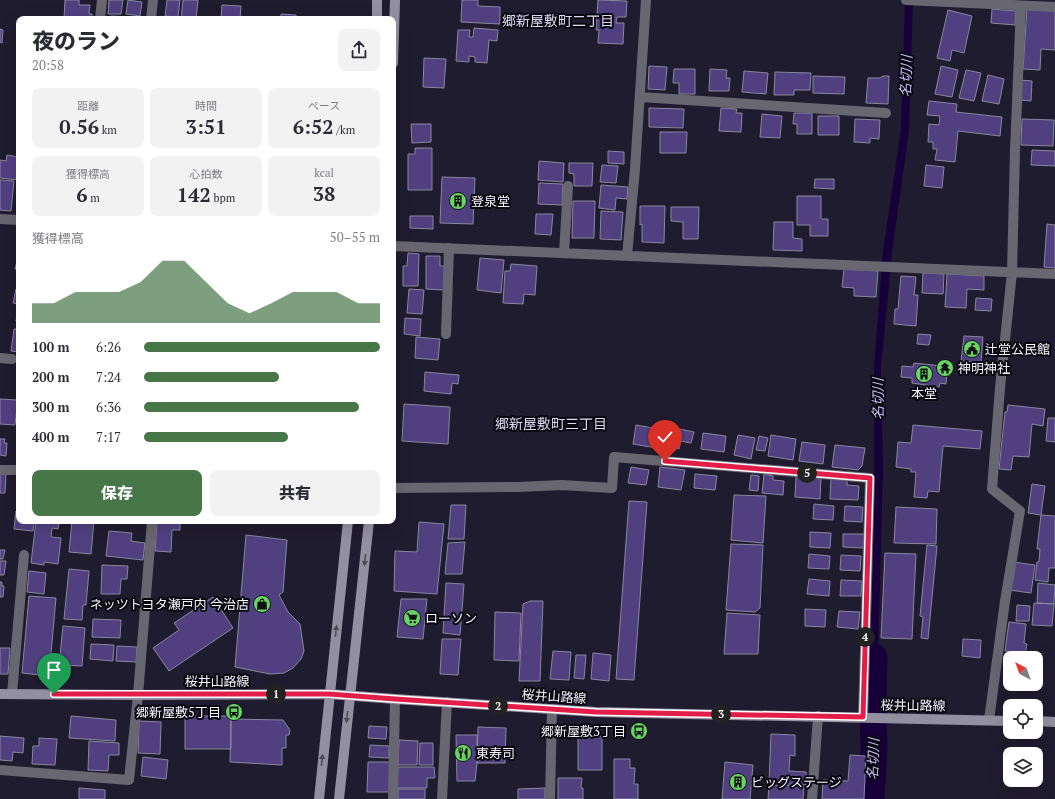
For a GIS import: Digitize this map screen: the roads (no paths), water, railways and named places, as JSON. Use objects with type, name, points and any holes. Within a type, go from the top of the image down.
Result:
[{"type":"main road","points":[[377,0],[377,16]]},
{"type":"main road","points":[[394,16],[395,0]]},
{"type":"main road","points":[[319,799],[348,524]]},
{"type":"main road","points":[[339,799],[369,524]]},
{"type":"main road","name":"桜井山路線","points":[[0,694],[329,694],[596,712],[1003,721]]},
{"type":"main road","points":[[1043,721],[1055,722]]},
{"type":"street","points":[[100,16],[102,0]]},
{"type":"street","points":[[151,16],[153,0]]},
{"type":"street","points":[[627,256],[635,169],[646,0]]},
{"type":"street","points":[[906,0],[1055,7]]},
{"type":"street","points":[[989,720],[1005,601],[1020,511],[992,488],[1000,388],[1012,272],[1021,6]]},
{"type":"street","points":[[640,97],[886,113]]},
{"type":"street","points":[[564,253],[568,186]]},
{"type":"street","points":[[0,219],[16,220]]},
{"type":"street","points":[[396,246],[1055,274]]},
{"type":"street","points":[[446,334],[449,248]]},
{"type":"street","points":[[0,358],[12,359]]},
{"type":"street","points":[[396,488],[518,487],[562,485],[612,488],[614,456],[870,478],[863,717]]},
{"type":"street","points":[[0,470],[16,470]]},
{"type":"street","points":[[0,770],[129,780],[138,695],[152,524]]},
{"type":"street","points":[[12,694],[24,555]]},
{"type":"street","points":[[393,799],[395,699]]},
{"type":"street","points":[[442,799],[447,702]]},
{"type":"street","points":[[550,799],[552,709]]},
{"type":"street","points":[[812,799],[818,716]]},
{"type":"water","points":[[905,0],[913,0],[909,131],[892,252],[881,367],[883,469],[877,695],[869,695],[872,602],[874,367],[883,251],[901,130]]},
{"type":"waterway","name":"名切川","points":[[871,799],[874,750],[874,657]]},
{"type":"place","name":"登泉堂","points":[[458,201]]},
{"type":"place","name":"辻堂公民館","points":[[972,349]]},
{"type":"place","name":"神明神社","points":[[945,368]]},
{"type":"place","name":"本堂","points":[[924,374]]},
{"type":"place","name":"ネッツトヨタ瀬戸内 今治店","points":[[262,604]]},
{"type":"place","name":"ローソン","points":[[412,618]]},
{"type":"place","name":"郷新屋敷5丁目","points":[[234,712]]},
{"type":"place","name":"郷新屋敷3丁目","points":[[639,731]]},
{"type":"place","name":"東寿司","points":[[463,753]]},
{"type":"place","name":"ビッグステージ","points":[[738,782]]},
{"type":"district","name":"郷新屋敷町二丁目","points":[[558,21]]},
{"type":"district","name":"郷新屋敷町三丁目","points":[[551,424]]}]
